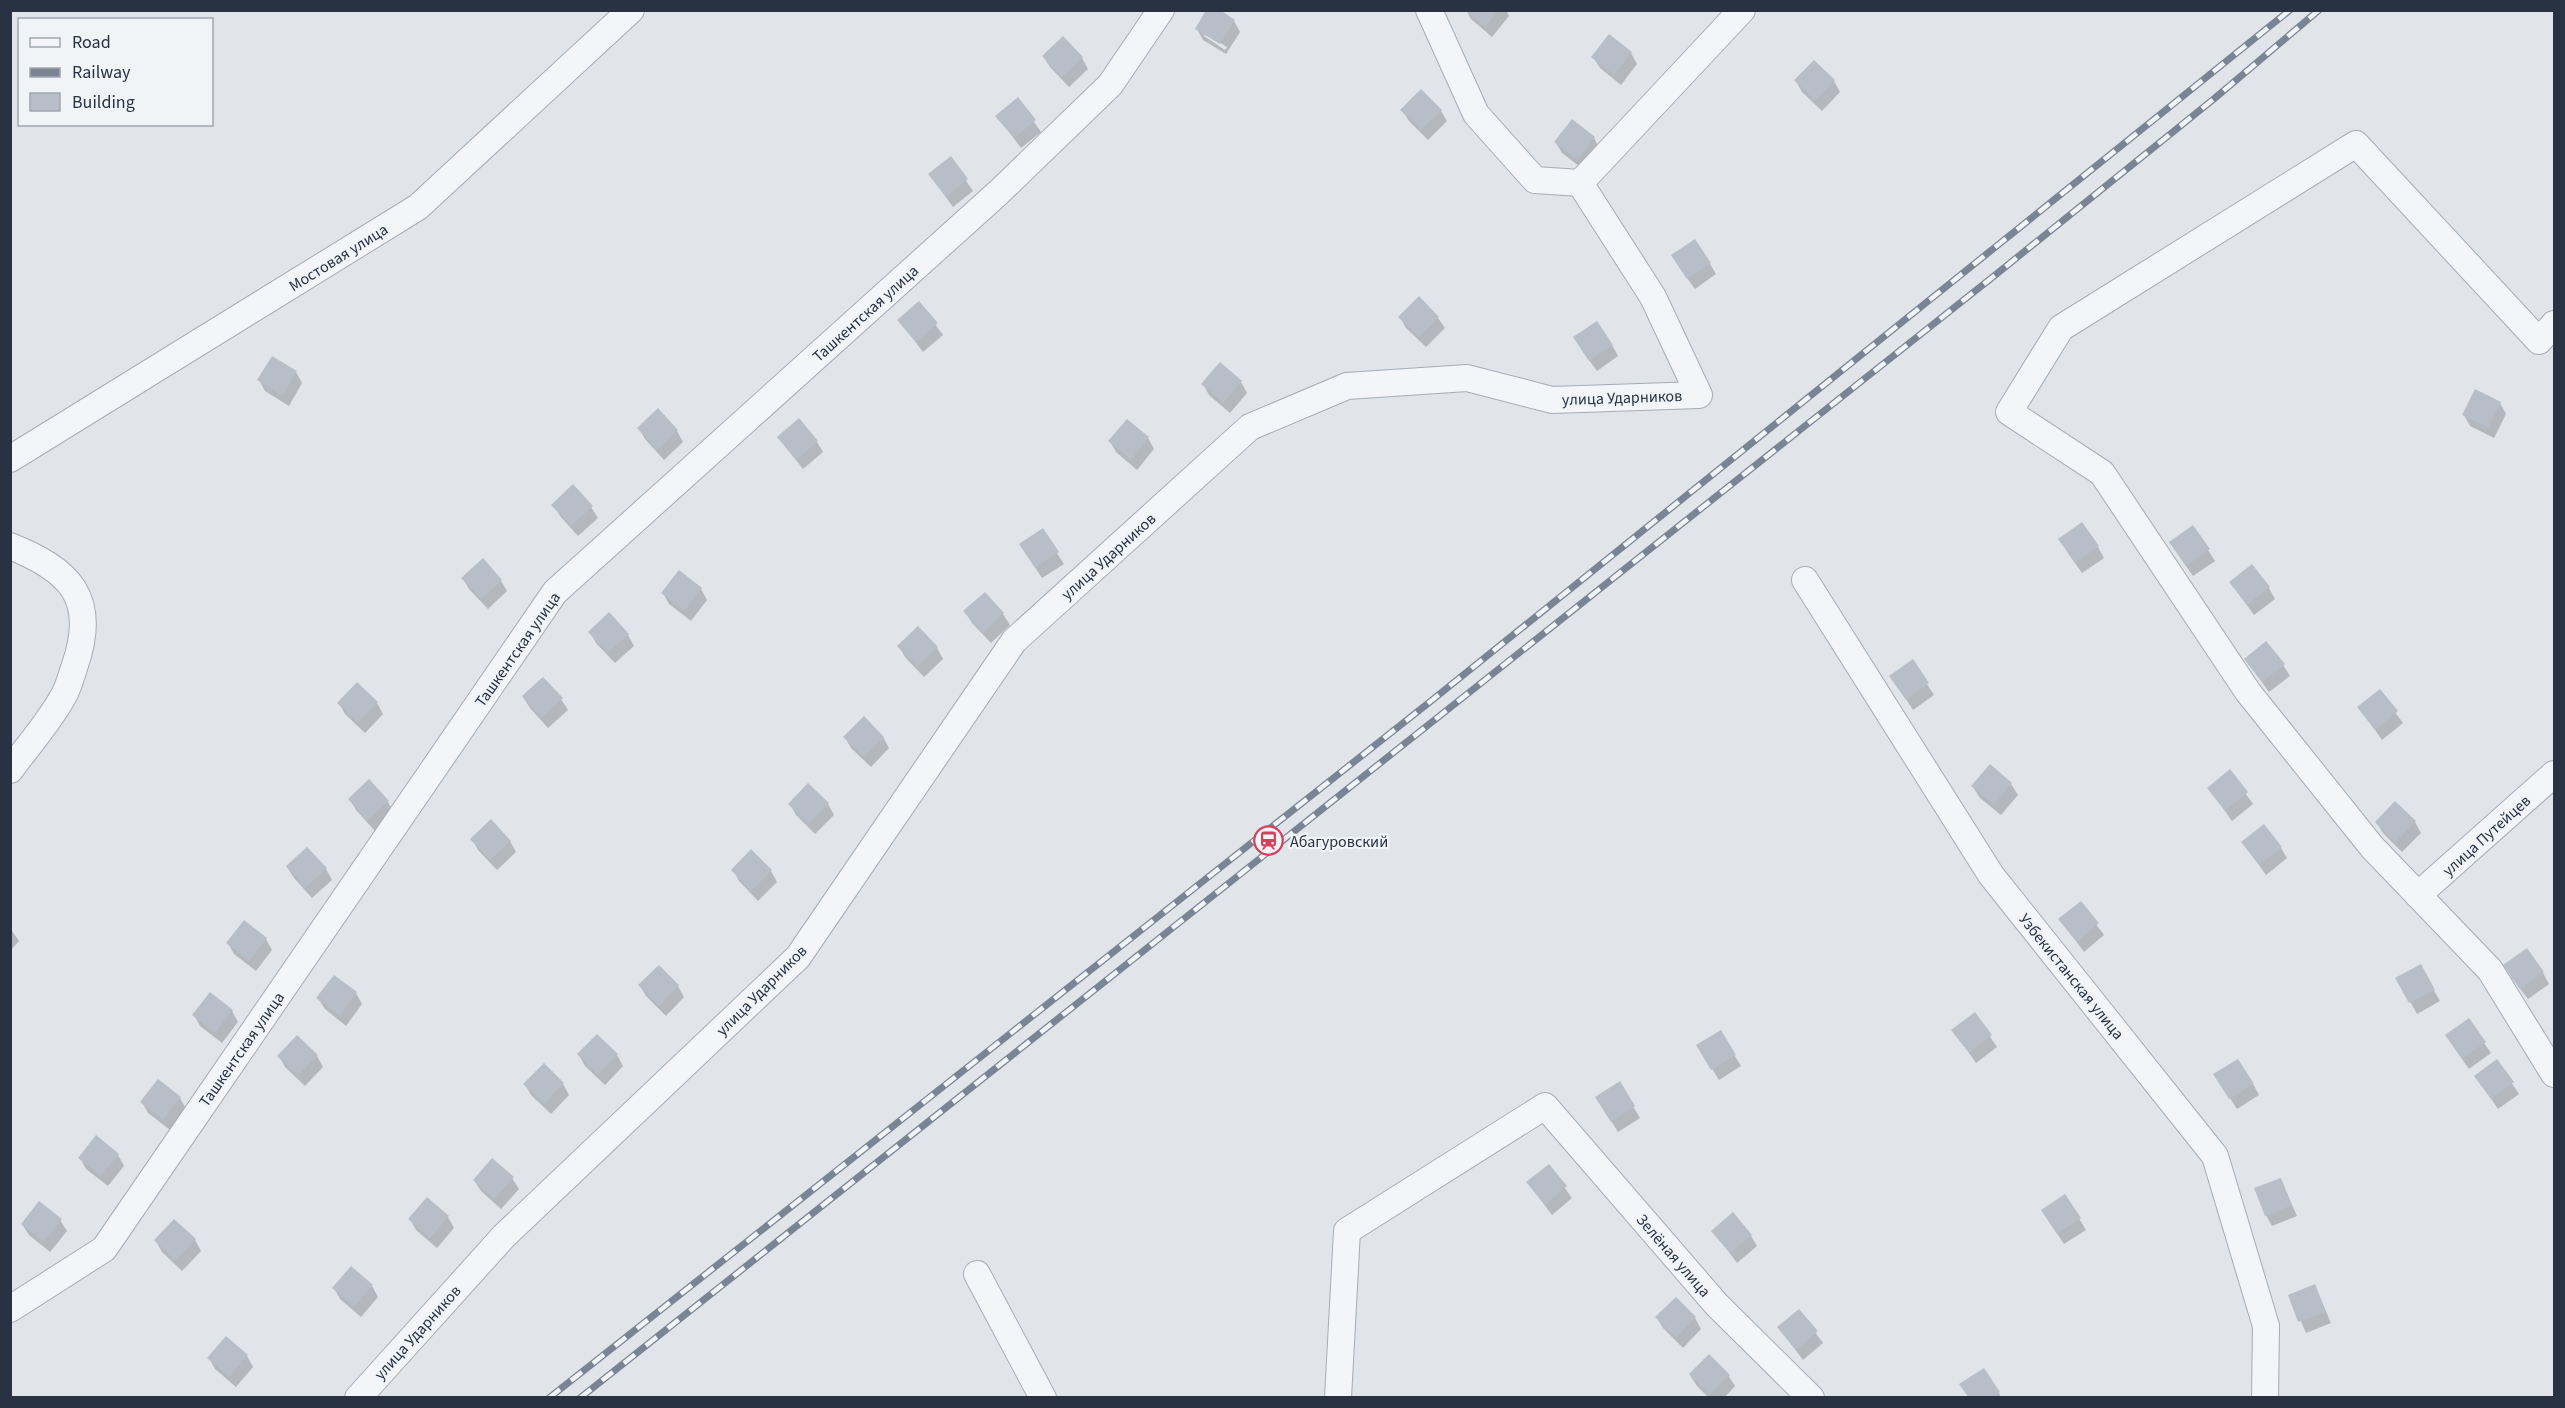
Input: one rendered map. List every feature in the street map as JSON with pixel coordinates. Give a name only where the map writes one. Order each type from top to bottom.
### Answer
[{"type":"street","name":"Мостовая улица","points":[[10,459],[418,207],[631,10]]},
{"type":"street","name":"Ташкентская улица","points":[[10,1309],[104,1249],[555,592],[1007,185],[1110,85],[1161,10]]},
{"type":"street","points":[[1429,10],[1476,114],[1535,180],[1580,183],[1742,10]]},
{"type":"street","points":[[2554,324],[2539,341],[2356,144],[2061,328],[2009,412],[2102,473],[2248,692],[2372,847],[2490,970],[2554,1074]]},
{"type":"street","name":"улица Ударников","points":[[358,1398],[504,1236],[798,957],[1014,641],[1250,427],[1347,386],[1467,378],[1552,400],[1699,395],[1653,297],[1580,183]]},
{"type":"street","points":[[10,546],[42,559],[67,580],[83,610],[82,644],[65,695],[10,770]]},
{"type":"street","name":"Узбекистанская улица","points":[[1804,580],[1991,875],[2215,1156],[2266,1326],[2265,1398]]},
{"type":"street","name":"улица Путейцев","points":[[2418,895],[2554,774]]},
{"type":"street","name":"Зелёная улица","points":[[1338,1398],[1347,1232],[1545,1106],[1718,1305],[1811,1398]]},
{"type":"street","points":[[977,1274],[1043,1398]]},
{"type":"building","points":[[1206,10],[1220,10],[1235,20],[1220,44],[1195,29]]},
{"type":"building","points":[[1465,10],[1499,10],[1485,27]]},
{"type":"building","points":[[1609,34],[1632,52],[1614,75],[1591,57]]},
{"type":"building","points":[[1063,36],[1083,57],[1062,77],[1042,56]]},
{"type":"building","points":[[1814,60],[1835,80],[1815,101],[1794,80]]},
{"type":"building","points":[[1421,89],[1442,110],[1421,130],[1400,110]]},
{"type":"building","points":[[1018,97],[1036,120],[1014,138],[995,116]]},
{"type":"building","points":[[1572,119],[1595,137],[1577,160],[1554,142]]},
{"type":"building","points":[[951,156],[968,179],[946,197],[928,174]]},
{"type":"building","points":[[1695,239],[1711,263],[1687,279],[1671,255]]},
{"type":"building","points":[[1419,296],[1439,317],[1419,337],[1398,317]]},
{"type":"building","points":[[919,301],[938,323],[916,342],[897,320]]},
{"type":"building","points":[[1597,321],[1613,345],[1589,361],[1573,337]]},
{"type":"building","points":[[272,356],[297,371],[282,396],[257,380]]},
{"type":"building","points":[[1220,362],[1242,381],[1223,403],[1201,384]]},
{"type":"building","points":[[2475,389],[2501,402],[2488,428],[2462,415]]},
{"type":"building","points":[[658,408],[678,430],[657,450],[637,428]]},
{"type":"building","points":[[799,418],[818,441],[796,460],[777,437]]},
{"type":"building","points":[[1127,419],[1149,437],[1131,460],[1108,441]]},
{"type":"building","points":[[573,484],[593,506],[571,526],[551,505]]},
{"type":"building","points":[[2082,522],[2099,546],[2075,563],[2058,539]]},
{"type":"building","points":[[2193,525],[2210,549],[2186,566],[2169,542]]},
{"type":"building","points":[[1043,528],[1059,552],[1035,568],[1019,544]]},
{"type":"building","points":[[483,558],[502,580],[481,599],[461,578]]},
{"type":"building","points":[[2252,564],[2270,587],[2247,605],[2229,582]]},
{"type":"building","points":[[679,570],[702,588],[684,611],[661,593]]},
{"type":"building","points":[[985,592],[1004,613],[983,633],[963,611]]},
{"type":"building","points":[[609,612],[629,634],[608,653],[588,632]]},
{"type":"building","points":[[918,626],[938,647],[917,667],[897,646]]},
{"type":"building","points":[[2266,641],[2285,664],[2262,682],[2244,659]]},
{"type":"building","points":[[1913,659],[1929,683],[1906,700],[1889,676]]},
{"type":"building","points":[[543,677],[563,698],[541,718],[522,696]]},
{"type":"building","points":[[357,682],[378,702],[358,723],[337,703]]},
{"type":"building","points":[[2380,689],[2398,711],[2375,730],[2357,707]]},
{"type":"building","points":[[864,716],[884,737],[864,757],[843,737]]},
{"type":"building","points":[[1990,764],[2012,783],[1994,805],[1971,786]]},
{"type":"building","points":[[2230,769],[2248,792],[2225,811],[2207,788]]},
{"type":"building","points":[[369,779],[389,801],[367,821],[348,799]]},
{"type":"building","points":[[808,783],[829,803],[808,824],[788,804]]},
{"type":"building","points":[[2395,801],[2416,821],[2395,843],[2375,822]]},
{"type":"building","points":[[491,819],[511,841],[490,860],[470,839]]},
{"type":"building","points":[[2264,824],[2282,847],[2259,865],[2241,842]]},
{"type":"building","points":[[307,847],[327,868],[305,888],[286,866]]},
{"type":"building","points":[[751,849],[772,870],[751,891],[731,870]]},
{"type":"building","points":[[2081,901],[2099,923],[2077,942],[2058,919]]},
{"type":"building","points":[[244,920],[267,938],[249,961],[226,943]]},
{"type":"building","points":[[2527,948],[2544,972],[2520,989],[2503,965]]},
{"type":"building","points":[[2421,964],[2435,990],[2409,1003],[2395,978]]},
{"type":"building","points":[[659,965],[679,985],[659,1006],[638,985]]},
{"type":"building","points":[[334,975],[357,992],[340,1016],[316,998]]},
{"type":"building","points":[[210,992],[233,1010],[215,1033],[192,1015]]},
{"type":"building","points":[[1975,1012],[1992,1035],[1969,1053],[1951,1030]]},
{"type":"building","points":[[2469,1018],[2486,1042],[2462,1059],[2445,1035]]},
{"type":"building","points":[[1721,1030],[1736,1055],[1711,1070],[1696,1045]]},
{"type":"building","points":[[597,1034],[618,1054],[598,1075],[577,1054]]},
{"type":"building","points":[[297,1035],[318,1055],[298,1076],[277,1056]]},
{"type":"building","points":[[2238,1059],[2254,1084],[2229,1099],[2213,1074]]},
{"type":"building","points":[[2497,1059],[2514,1082],[2491,1099],[2474,1076]]},
{"type":"building","points":[[544,1063],[564,1083],[544,1104],[523,1084]]},
{"type":"building","points":[[158,1079],[181,1097],[163,1120],[140,1102]]},
{"type":"building","points":[[1620,1081],[1635,1106],[1611,1122],[1595,1097]]},
{"type":"building","points":[[96,1135],[119,1154],[101,1176],[78,1158]]},
{"type":"building","points":[[492,1158],[514,1177],[494,1199],[473,1180]]},
{"type":"building","points":[[1549,1164],[1567,1186],[1545,1205],[1526,1182]]},
{"type":"building","points":[[2281,1178],[2292,1205],[2265,1216],[2254,1188]]},
{"type":"building","points":[[2065,1194],[2081,1218],[2057,1234],[2041,1210]]},
{"type":"building","points":[[427,1197],[449,1216],[430,1238],[408,1219]]},
{"type":"building","points":[[39,1201],[62,1219],[44,1242],[21,1224]]},
{"type":"building","points":[[1733,1212],[1752,1235],[1730,1253],[1711,1231]]},
{"type":"building","points":[[174,1219],[196,1239],[175,1261],[154,1240]]},
{"type":"building","points":[[351,1266],[373,1285],[354,1307],[332,1288]]},
{"type":"building","points":[[2315,1284],[2326,1312],[2298,1322],[2288,1295]]},
{"type":"building","points":[[1676,1297],[1696,1317],[1676,1338],[1655,1317]]},
{"type":"building","points":[[1799,1309],[1818,1331],[1796,1350],[1777,1327]]},
{"type":"building","points":[[226,1336],[248,1355],[229,1377],[207,1358]]},
{"type":"building","points":[[1709,1354],[1730,1375],[1709,1395],[1689,1374]]},
{"type":"building","points":[[1984,1368],[2000,1392],[1991,1398],[1969,1398],[1959,1384]]},
{"type":"railway","points":[[549,1398],[1431,701],[2290,10]]},
{"type":"railway","points":[[580,1398],[1994,276],[2215,98],[2319,10]]},
{"type":"place","name":"Абагуровский","points":[[1269,841]]}]
